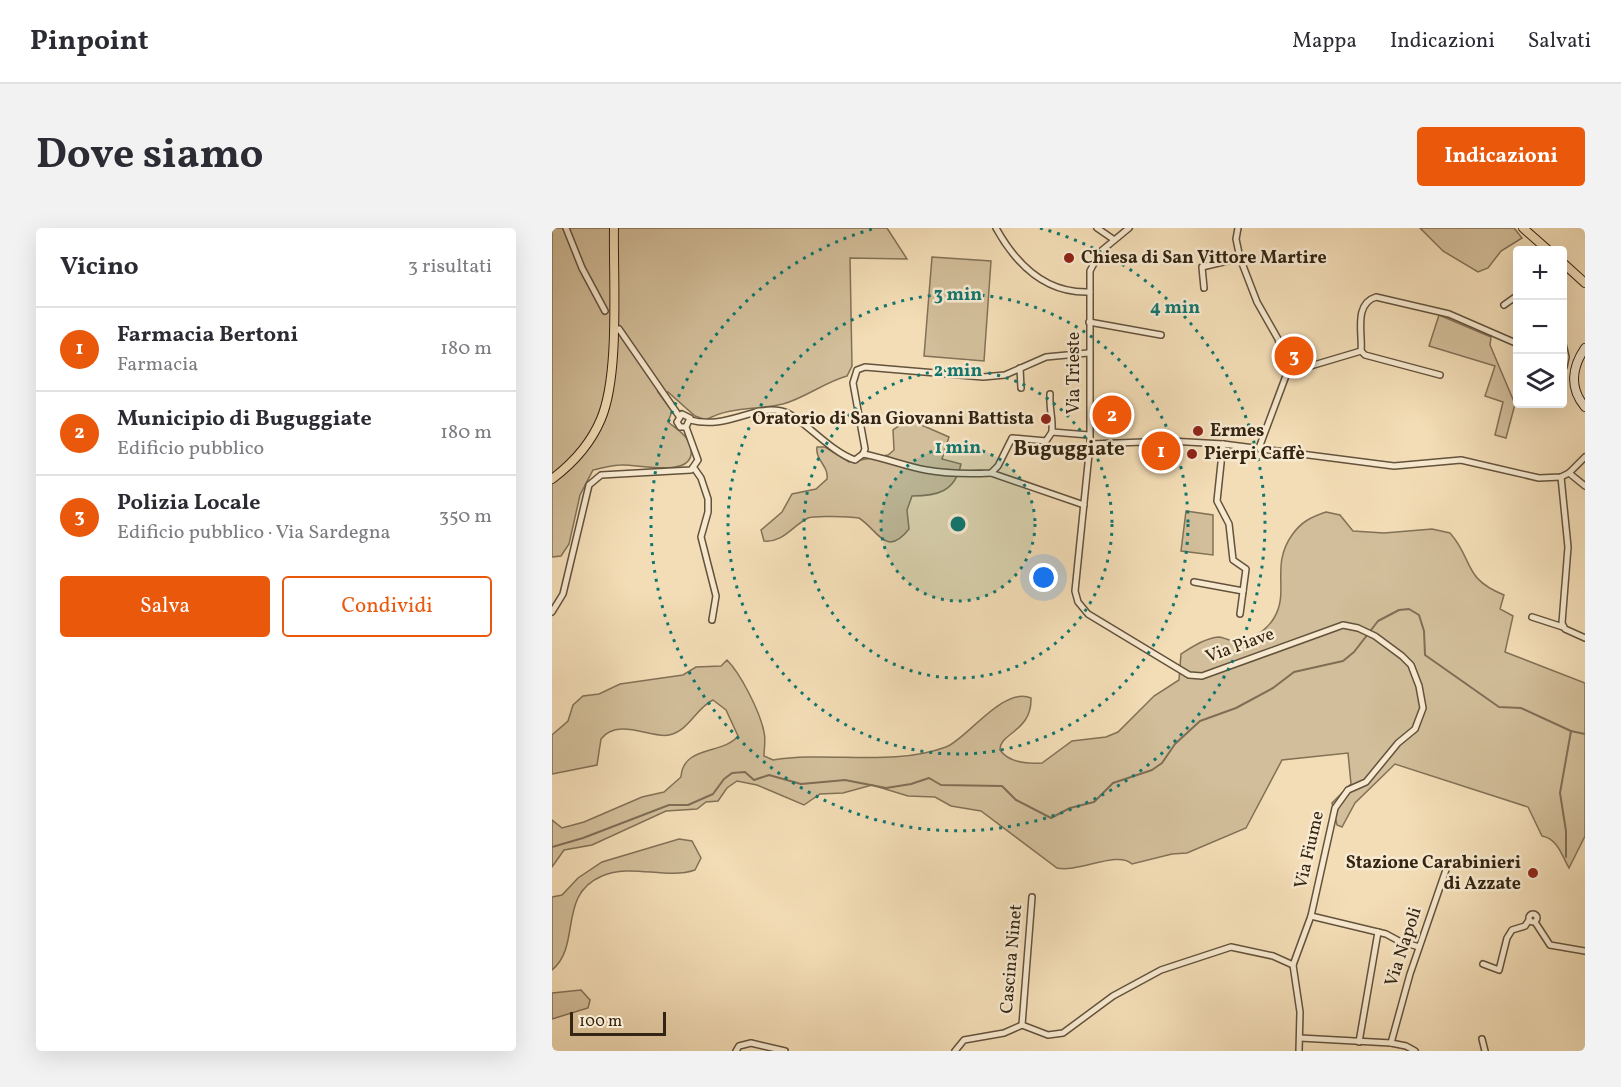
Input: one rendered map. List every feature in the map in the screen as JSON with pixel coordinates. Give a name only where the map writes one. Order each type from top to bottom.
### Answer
[{"type":"main road","points":[[552,479],[567,468],[592,437],[608,400],[612,362],[615,228]]},
{"type":"main road","points":[[1523,228],[1543,246]]},
{"type":"main road","points":[[1567,267],[1585,283]]},
{"type":"main road","points":[[1585,348],[1574,370],[1575,392],[1585,407]]},
{"type":"street","points":[[566,228],[582,268],[605,311]]},
{"type":"street","points":[[996,228],[1032,274],[1058,288],[1089,292]]},
{"type":"street","points":[[1096,228],[1113,239]]},
{"type":"street","name":"Via Trieste","points":[[1078,602],[1075,591],[1089,444],[1089,292],[1094,261],[1113,239],[1128,228]]},
{"type":"street","points":[[1238,228],[1236,239],[1240,258],[1257,302],[1278,339],[1287,373],[1259,448]]},
{"type":"street","points":[[1204,288],[1202,267],[1240,258]]},
{"type":"street","points":[[1440,375],[1365,355],[1361,351],[1359,323],[1367,303],[1376,297],[1449,314],[1513,342]]},
{"type":"street","points":[[1504,305],[1513,299]]},
{"type":"street","name":"Via Trieste","points":[[1089,322],[1161,334]]},
{"type":"street","points":[[619,329],[679,416],[678,425],[686,427]]},
{"type":"street","points":[[1287,373],[1361,351]]},
{"type":"street","points":[[679,416],[686,414],[690,420],[717,424],[773,410],[785,412],[842,456],[855,460],[863,454],[866,448],[853,383],[857,370],[865,367],[983,377],[1005,375],[1046,357],[1088,353]]},
{"type":"street","points":[[1020,368],[1021,388]]},
{"type":"street","points":[[1567,368],[1574,370]]},
{"type":"street","points":[[991,473],[998,466],[1012,438],[1046,441],[1052,432],[1054,416],[1050,406],[1050,394]]},
{"type":"street","points":[[686,427],[690,420]]},
{"type":"street","points":[[552,612],[563,594],[586,492],[594,479],[601,475],[687,471],[694,468],[698,460],[686,427]]},
{"type":"street","points":[[1102,429],[1118,429]]},
{"type":"street","points":[[1109,429],[1110,444]]},
{"type":"street","points":[[1052,432],[1089,435]]},
{"type":"street","points":[[1089,444],[1170,441],[1223,444],[1378,465],[1461,460],[1533,477],[1561,477],[1569,473],[1585,457]]},
{"type":"street","points":[[1223,444],[1217,501],[1229,524],[1233,561],[1246,569],[1240,614]]},
{"type":"street","points":[[863,454],[890,458],[925,470],[991,473],[1084,506]]},
{"type":"street","points":[[694,468],[701,478],[708,499],[708,512],[701,537],[716,596],[712,620]]},
{"type":"street","points":[[1569,473],[1585,486]]},
{"type":"street","points":[[1561,477],[1568,547],[1563,627]]},
{"type":"street","points":[[1194,582],[1243,591]]},
{"type":"street","name":"Via Piave","points":[[1078,602],[1088,614],[1189,675],[1202,676],[1328,629],[1343,625],[1359,628]]},
{"type":"street","points":[[1532,617],[1563,627],[1585,638]]},
{"type":"street","name":"Via Fiume","points":[[1299,1051],[1300,1012],[1293,965],[1311,916],[1338,802],[1348,790],[1372,776],[1398,743],[1415,729],[1423,708],[1419,686],[1411,665],[1375,636],[1359,628]]},
{"type":"street","name":"Via Napoli","points":[[1391,1043],[1419,947],[1449,861]]},
{"type":"street","name":"Cascina Ninet","points":[[1022,1025],[1032,897]]},
{"type":"street","points":[[1311,916],[1378,932],[1419,947]]},
{"type":"street","points":[[1483,964],[1499,970],[1507,938],[1512,930],[1526,926],[1532,921],[1555,947],[1585,951]]},
{"type":"street","points":[[1359,1042],[1378,932]]},
{"type":"street","points":[[954,1051],[964,1040],[1004,1033],[1022,1025],[1048,1035],[1063,1033],[1113,996],[1161,970],[1231,947],[1273,956],[1293,965]]},
{"type":"street","points":[[1300,1038],[1391,1043],[1406,1046],[1414,1051]]},
{"type":"street","points":[[1482,1039],[1485,1051]]},
{"type":"street","points":[[736,1051],[739,1046],[751,1043],[785,1051]]},
{"type":"shaded area","points":[[552,228],[887,228],[907,259],[850,258],[852,366],[847,376],[783,404],[724,412],[706,420],[695,416],[668,392],[658,392],[672,411],[668,422],[684,435],[690,444],[691,455],[688,462],[672,468],[621,465],[593,470],[580,495],[569,544],[561,556],[552,557]]},
{"type":"shaded area","points":[[1420,228],[1514,228],[1522,238],[1501,251],[1488,268],[1478,272],[1443,251]]},
{"type":"shaded area","points":[[932,257],[991,261],[984,361],[924,356]]},
{"type":"shaded area","points":[[1439,315],[1491,337],[1490,345],[1513,399],[1514,408],[1506,438],[1495,435],[1503,402],[1485,396],[1495,366],[1429,346]]},
{"type":"shaded area","points":[[906,421],[917,423],[949,437],[942,459],[961,464],[954,481],[944,491],[912,496],[907,510],[909,529],[901,537],[888,542],[859,518],[817,517],[802,521],[782,537],[764,541],[761,530],[782,512],[792,494],[816,489],[827,479],[817,447],[825,447],[849,462],[888,455],[894,450],[893,430]]},
{"type":"shaded area","points":[[1186,511],[1213,515],[1213,555],[1181,551]]},
{"type":"shaded area","points":[[1326,512],[1340,515],[1353,531],[1384,533],[1432,529],[1450,533],[1463,552],[1470,568],[1481,582],[1504,595],[1500,609],[1513,616],[1505,652],[1585,683],[1585,836],[1569,868],[1556,844],[1542,836],[1528,807],[1395,764],[1355,803],[1342,827],[1337,825],[1332,803],[1351,784],[1348,753],[1282,760],[1246,828],[1187,853],[1172,854],[1132,864],[1126,860],[1117,859],[1076,868],[1057,868],[981,811],[951,806],[935,797],[908,796],[872,785],[843,793],[820,794],[804,805],[757,785],[737,781],[727,788],[718,801],[706,802],[697,809],[666,811],[592,845],[564,850],[552,867],[552,820],[562,828],[584,822],[642,797],[664,792],[681,777],[683,767],[689,760],[696,755],[723,746],[738,736],[726,710],[713,700],[676,733],[662,735],[626,729],[616,730],[601,739],[597,765],[552,774],[552,735],[568,721],[573,705],[583,696],[599,694],[620,684],[683,675],[696,667],[721,666],[727,660],[744,684],[762,724],[765,735],[764,756],[773,760],[816,757],[882,758],[925,753],[955,742],[997,706],[1020,696],[1031,698],[1030,709],[1021,725],[1001,744],[1000,750],[1013,760],[1024,763],[1042,763],[1072,741],[1106,737],[1118,732],[1154,696],[1179,680],[1181,654],[1214,638],[1242,640],[1263,631],[1271,623],[1278,608],[1282,557],[1286,546],[1295,530],[1303,523]]},
{"type":"shaded area","points":[[679,839],[692,841],[701,858],[695,870],[684,873],[613,872],[588,884],[579,895],[574,908],[561,960],[552,970],[552,897],[562,895],[578,878],[602,862]]},
{"type":"shaded area","points":[[581,990],[590,1000],[588,1008],[552,1019],[552,993]]},
{"type":"waterway","points":[[552,847],[583,838],[669,805],[688,805],[713,794],[724,779],[732,773],[745,772],[754,780],[769,775],[801,784],[845,780],[886,788],[929,778],[941,785],[1002,786],[1016,800],[1051,818],[1070,808],[1094,802],[1113,783],[1152,770],[1162,763],[1175,744],[1200,721],[1236,708],[1273,688],[1294,672],[1343,661],[1354,652],[1378,621],[1399,610],[1409,609],[1419,615],[1424,631],[1425,655],[1499,707],[1521,708],[1571,731],[1560,793],[1566,831],[1566,857]]},
{"type":"waterway","points":[[1571,731],[1585,734]]},
{"type":"place","name":"Chiesa di San Vittore Martire","points":[[1069,258]]},
{"type":"place","name":"Polizia Locale","points":[[1294,356]]},
{"type":"place","name":"Municipio di Buguggiate","points":[[1112,415]]},
{"type":"place","name":"Oratorio di San Giovanni Battista","points":[[1046,419]]},
{"type":"place","name":"Ermes","points":[[1198,431]]},
{"type":"place","name":"Farmacia Bertoni","points":[[1161,451]]},
{"type":"place","name":"Pierpi Caffè","points":[[1192,454]]},
{"type":"place","name":"Stazione Carabinieri di Azzate","points":[[1533,873]]},
{"type":"district","name":"Buguggiate","points":[[1069,449]]}]
